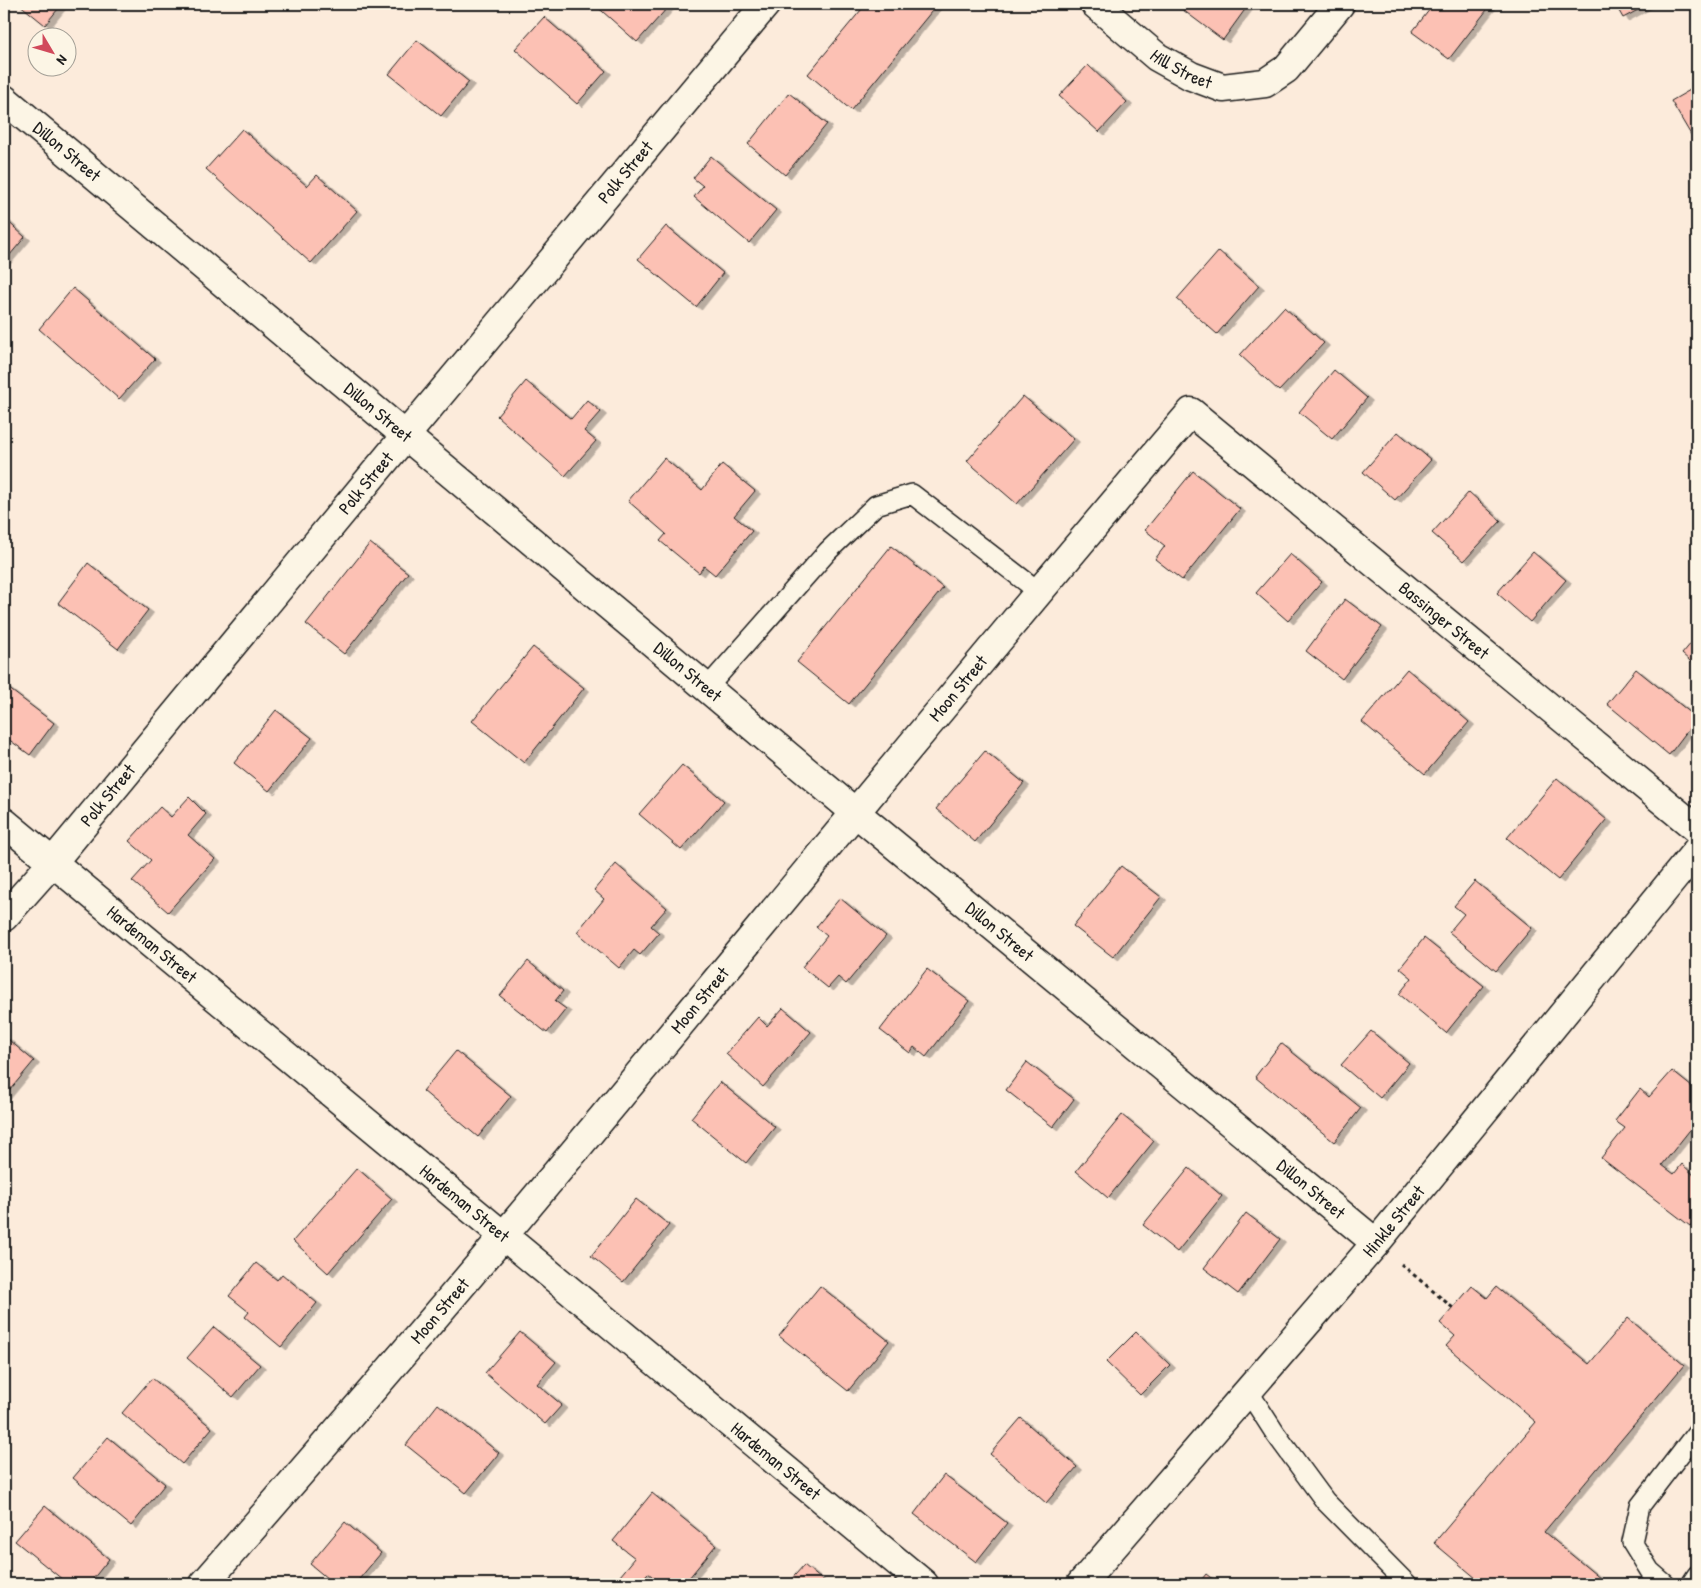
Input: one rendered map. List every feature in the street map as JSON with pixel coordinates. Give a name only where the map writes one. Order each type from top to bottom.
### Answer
[{"type":"street","name":"Polk Street","points":[[4,917],[52,863],[766,4]]},
{"type":"street","name":"Hill Street","points":[[1095,4],[1157,57],[1191,76],[1223,88],[1265,83],[1286,69],[1340,4]]},
{"type":"street","name":"Dillon Street","points":[[4,98],[706,688],[1376,1242]]},
{"type":"street","name":"Moon Street","points":[[204,1584],[503,1236],[856,813],[1038,591],[1191,412]]},
{"type":"street","name":"Bassinger Street","points":[[1191,412],[1697,829]]},
{"type":"street","name":"Hardeman Street","points":[[4,822],[924,1584]]},
{"type":"street","name":"Hinkle Street","points":[[1081,1584],[1376,1242],[1697,850]]},
{"type":"lane","points":[[706,688],[828,551],[876,506],[912,494],[1038,591]]},
{"type":"lane","points":[[1248,1391],[1275,1433],[1325,1501],[1407,1584]]},
{"type":"lane","points":[[1666,1584],[1650,1571],[1632,1542],[1640,1506],[1697,1432]]},
{"type":"lane","points":[[1691,1584],[1697,1576]]},
{"type":"path","points":[[1376,1242],[1454,1308]]},
{"type":"building","points":[[19,4],[62,4],[45,25]]},
{"type":"building","points":[[594,4],[664,4],[668,7],[637,42]]},
{"type":"building","points":[[866,4],[933,4],[936,6],[851,110],[808,74]]},
{"type":"building","points":[[1181,4],[1249,4],[1223,40],[1179,7]]},
{"type":"building","points":[[1434,4],[1487,4],[1490,6],[1449,59],[1412,32]]},
{"type":"building","points":[[1615,4],[1649,4],[1623,18]]},
{"type":"building","points":[[544,17],[606,71],[577,104],[515,49]]},
{"type":"building","points":[[417,40],[469,82],[441,116],[389,74]]},
{"type":"building","points":[[1088,65],[1127,102],[1099,132],[1059,96]]},
{"type":"building","points":[[1697,86],[1697,145],[1671,101]]},
{"type":"building","points":[[789,93],[827,124],[785,175],[748,144]]},
{"type":"building","points":[[242,129],[307,186],[317,175],[357,211],[311,263],[206,169]]},
{"type":"building","points":[[711,156],[776,210],[749,243],[694,197],[703,186],[693,178]]},
{"type":"building","points":[[4,218],[25,237],[4,262]]},
{"type":"building","points":[[666,226],[723,273],[696,307],[638,259]]},
{"type":"building","points":[[1219,251],[1259,286],[1217,334],[1177,299]]},
{"type":"building","points":[[73,288],[155,359],[119,399],[39,329]]},
{"type":"building","points":[[1284,307],[1324,343],[1279,391],[1240,355]]},
{"type":"building","points":[[1334,370],[1367,398],[1332,439],[1299,412]]},
{"type":"building","points":[[526,381],[571,419],[587,400],[601,412],[584,431],[596,441],[565,476],[497,416]]},
{"type":"building","points":[[1023,396],[1074,439],[1017,504],[967,461]]},
{"type":"building","points":[[1398,432],[1431,460],[1395,500],[1363,472]]},
{"type":"building","points":[[664,458],[702,490],[722,464],[755,491],[734,516],[752,531],[715,575],[704,566],[699,573],[660,541],[666,534],[628,501]]},
{"type":"building","points":[[1193,471],[1240,509],[1182,580],[1155,559],[1165,546],[1145,530]]},
{"type":"building","points":[[1469,492],[1501,521],[1464,561],[1432,533]]},
{"type":"building","points":[[370,543],[408,573],[344,654],[306,624]]},
{"type":"building","points":[[891,546],[943,588],[849,704],[797,662]]},
{"type":"building","points":[[1533,552],[1566,580],[1530,622],[1497,593]]},
{"type":"building","points":[[1290,554],[1322,582],[1288,621],[1256,593]]},
{"type":"building","points":[[88,563],[148,610],[118,649],[58,603]]},
{"type":"building","points":[[1345,599],[1382,627],[1342,679],[1306,651]]},
{"type":"building","points":[[1697,636],[1697,667],[1682,654]]},
{"type":"building","points":[[533,647],[584,688],[524,763],[472,721]]},
{"type":"building","points":[[1407,669],[1469,722],[1425,774],[1362,722]]},
{"type":"building","points":[[1636,669],[1697,718],[1669,755],[1607,704]]},
{"type":"building","points":[[4,685],[54,723],[30,755],[4,736]]},
{"type":"building","points":[[276,710],[312,738],[269,791],[234,763]]},
{"type":"building","points":[[985,751],[1024,783],[975,842],[936,809]]},
{"type":"building","points":[[682,765],[724,801],[681,850],[639,814]]},
{"type":"building","points":[[1557,778],[1607,820],[1558,880],[1507,838]]},
{"type":"building","points":[[189,797],[206,814],[188,835],[215,859],[168,912],[132,881],[151,860],[129,841],[160,807],[171,817]]},
{"type":"building","points":[[616,864],[667,908],[651,926],[659,933],[640,955],[634,950],[619,968],[577,932],[604,899],[594,890]]},
{"type":"building","points":[[1121,866],[1161,897],[1113,957],[1073,926]]},
{"type":"building","points":[[1475,881],[1532,928],[1496,971],[1449,932],[1464,914],[1454,906]]},
{"type":"building","points":[[840,898],[886,936],[846,984],[838,977],[828,988],[802,967],[827,936],[816,927]]},
{"type":"building","points":[[1424,938],[1484,986],[1446,1033],[1399,994],[1412,978],[1400,968]]},
{"type":"building","points":[[528,961],[563,991],[555,1001],[566,1009],[547,1033],[500,996]]},
{"type":"building","points":[[927,969],[969,1001],[926,1057],[914,1047],[910,1053],[880,1030]]},
{"type":"building","points":[[783,1008],[811,1032],[763,1087],[726,1054],[758,1017],[767,1026]]},
{"type":"building","points":[[1371,1031],[1409,1063],[1380,1098],[1341,1065]]},
{"type":"building","points":[[4,1036],[34,1061],[4,1097]]},
{"type":"building","points":[[1281,1043],[1361,1108],[1334,1142],[1255,1077]]},
{"type":"building","points":[[456,1051],[511,1096],[478,1137],[423,1091]]},
{"type":"building","points":[[1027,1062],[1074,1099],[1053,1127],[1006,1090]]},
{"type":"building","points":[[1672,1071],[1697,1091],[1697,1121],[1662,1165],[1674,1174],[1682,1164],[1697,1178],[1697,1217],[1690,1226],[1601,1158],[1625,1128],[1615,1121],[1640,1089],[1649,1097]]},
{"type":"building","points":[[720,1082],[775,1127],[746,1163],[691,1118]]},
{"type":"building","points":[[1122,1115],[1154,1141],[1108,1198],[1076,1171]]},
{"type":"building","points":[[357,1168],[392,1199],[328,1273],[293,1241]]},
{"type":"building","points":[[1189,1168],[1222,1196],[1177,1252],[1143,1225]]},
{"type":"building","points":[[636,1199],[669,1225],[623,1282],[591,1256]]},
{"type":"building","points":[[1246,1213],[1280,1239],[1238,1294],[1204,1268]]},
{"type":"building","points":[[256,1263],[277,1280],[282,1274],[317,1303],[281,1347],[245,1317],[249,1312],[229,1296]]},
{"type":"building","points":[[820,1286],[889,1341],[848,1391],[779,1336]]},
{"type":"building","points":[[1472,1286],[1487,1298],[1496,1287],[1589,1364],[1628,1318],[1684,1365],[1544,1532],[1607,1584],[1483,1584],[1434,1543],[1536,1422],[1446,1346],[1455,1336],[1440,1323]]},
{"type":"building","points":[[214,1327],[260,1365],[233,1397],[187,1358]]},
{"type":"building","points":[[520,1332],[556,1362],[537,1384],[562,1405],[545,1424],[485,1373]]},
{"type":"building","points":[[1136,1332],[1170,1365],[1140,1395],[1106,1362]]},
{"type":"building","points":[[152,1378],[212,1428],[182,1464],[122,1413]]},
{"type":"building","points":[[438,1404],[499,1453],[466,1493],[406,1445]]},
{"type":"building","points":[[1021,1418],[1077,1467],[1046,1503],[990,1454]]},
{"type":"building","points":[[108,1437],[165,1484],[131,1526],[73,1478]]},
{"type":"building","points":[[944,1475],[1007,1523],[976,1562],[914,1514]]},
{"type":"building","points":[[652,1493],[716,1545],[684,1584],[662,1584],[648,1573],[638,1584],[629,1584],[620,1576],[635,1558],[613,1541]]},
{"type":"building","points":[[45,1506],[109,1559],[89,1584],[68,1584],[15,1541]]},
{"type":"building","points":[[345,1522],[381,1553],[355,1584],[334,1584],[310,1564]]},
{"type":"building","points":[[804,1565],[827,1584],[787,1584]]},
{"type":"building","points":[[1206,1574],[1219,1584],[1198,1584]]}]
